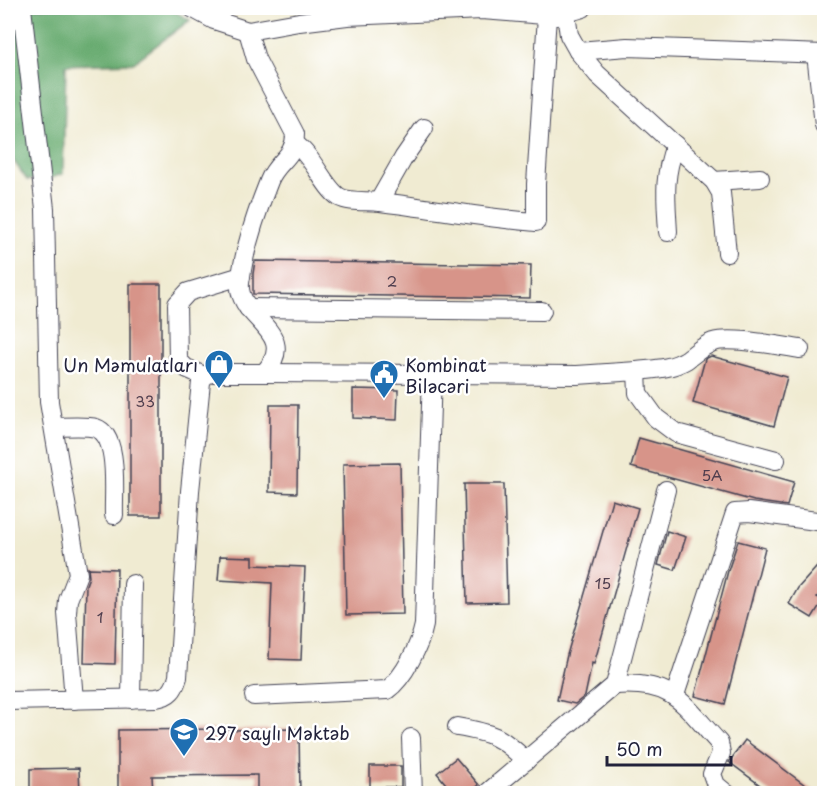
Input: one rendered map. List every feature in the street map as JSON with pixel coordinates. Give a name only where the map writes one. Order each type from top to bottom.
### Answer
[{"type":"street","points":[[22,8],[45,209],[49,402],[78,574],[68,600],[67,613],[74,700]]},
{"type":"street","points":[[192,8],[214,20],[248,31],[358,15],[482,10],[547,16],[566,14],[583,8]]},
{"type":"street","points":[[566,14],[568,34],[578,51],[597,74],[714,181],[721,193],[727,253]]},
{"type":"street","points":[[295,144],[307,155],[338,196],[345,199],[379,201],[491,219],[536,222],[536,184],[547,16]]},
{"type":"street","points":[[248,31],[256,59],[295,134],[295,144],[291,153],[279,163],[269,180],[241,276],[242,300],[265,324],[276,348],[272,365],[264,373]]},
{"type":"street","points":[[578,51],[627,47],[820,54],[825,125]]},
{"type":"street","points":[[379,201],[404,157],[424,129]]},
{"type":"street","points":[[668,232],[665,188],[667,167],[675,145]]},
{"type":"street","points":[[714,181],[760,177]]},
{"type":"street","points":[[241,276],[188,292],[177,304],[178,360],[186,368],[204,376],[220,372],[577,375],[675,366],[714,342],[730,340],[800,349]]},
{"type":"street","points":[[248,308],[542,311]]},
{"type":"street","points":[[637,371],[638,393],[656,418],[676,433],[776,460]]},
{"type":"street","points":[[254,696],[387,690],[397,683],[421,638],[424,625],[432,373]]},
{"type":"street","points":[[8,701],[165,697],[175,687],[178,676],[199,391],[204,376]]},
{"type":"street","points":[[54,427],[96,428],[108,436],[112,450],[114,515]]},
{"type":"street","points":[[486,794],[615,685],[666,490]]},
{"type":"street","points":[[675,695],[735,513],[749,512],[825,522]]},
{"type":"street","points":[[130,699],[133,584]]},
{"type":"street","points":[[615,685],[653,686],[675,695],[719,743],[721,753],[712,774],[716,785],[727,794]]},
{"type":"street","points":[[457,727],[489,733],[508,743],[526,761]]},
{"type":"street","points":[[411,738],[413,794]]},
{"type":"green space","points":[[8,8],[168,8],[190,20],[133,63],[66,65],[63,174],[45,180],[27,180],[8,153]]},
{"type":"building","points":[[255,261],[531,265],[530,298],[253,294]]},
{"type":"building","points":[[130,284],[161,284],[161,516],[130,516]]},
{"type":"building","points":[[711,356],[787,377],[774,426],[693,403],[705,359]]},
{"type":"building","points":[[353,389],[398,390],[397,420],[353,418]]},
{"type":"building","points":[[270,405],[298,405],[297,493],[269,492]]},
{"type":"building","points":[[639,438],[794,482],[787,506],[754,501],[631,467]]},
{"type":"building","points":[[400,463],[403,614],[346,615],[343,464]]},
{"type":"building","points":[[464,484],[504,484],[507,602],[467,603]]},
{"type":"building","points":[[612,500],[638,508],[594,664],[592,663],[585,696],[575,704],[557,700],[567,655]]},
{"type":"building","points":[[667,531],[686,537],[675,570],[658,565]]},
{"type":"building","points":[[738,541],[765,548],[725,704],[695,696]]},
{"type":"building","points":[[220,556],[253,557],[253,565],[305,567],[301,660],[269,659],[272,583],[218,580]]},
{"type":"building","points":[[825,558],[825,588],[817,597],[823,600],[812,618],[789,604],[798,588]]},
{"type":"building","points":[[88,568],[117,569],[115,664],[84,663]]},
{"type":"building","points":[[299,729],[300,794],[257,794],[257,775],[152,776],[153,794],[118,794],[118,730]]},
{"type":"building","points":[[745,740],[817,794],[772,794],[729,762]]},
{"type":"building","points":[[456,758],[479,785],[468,794],[454,794],[437,773]]},
{"type":"building","points":[[370,766],[401,766],[401,787],[370,787]]},
{"type":"building","points":[[79,768],[80,794],[30,794],[30,769]]},
{"type":"place","name":"Un Məmulatları","points":[[219,390]]},
{"type":"place","name":"Kombinat Biləcəri","points":[[384,400]]},
{"type":"place","name":"297 saylı Məktəb","points":[[184,758]]}]
